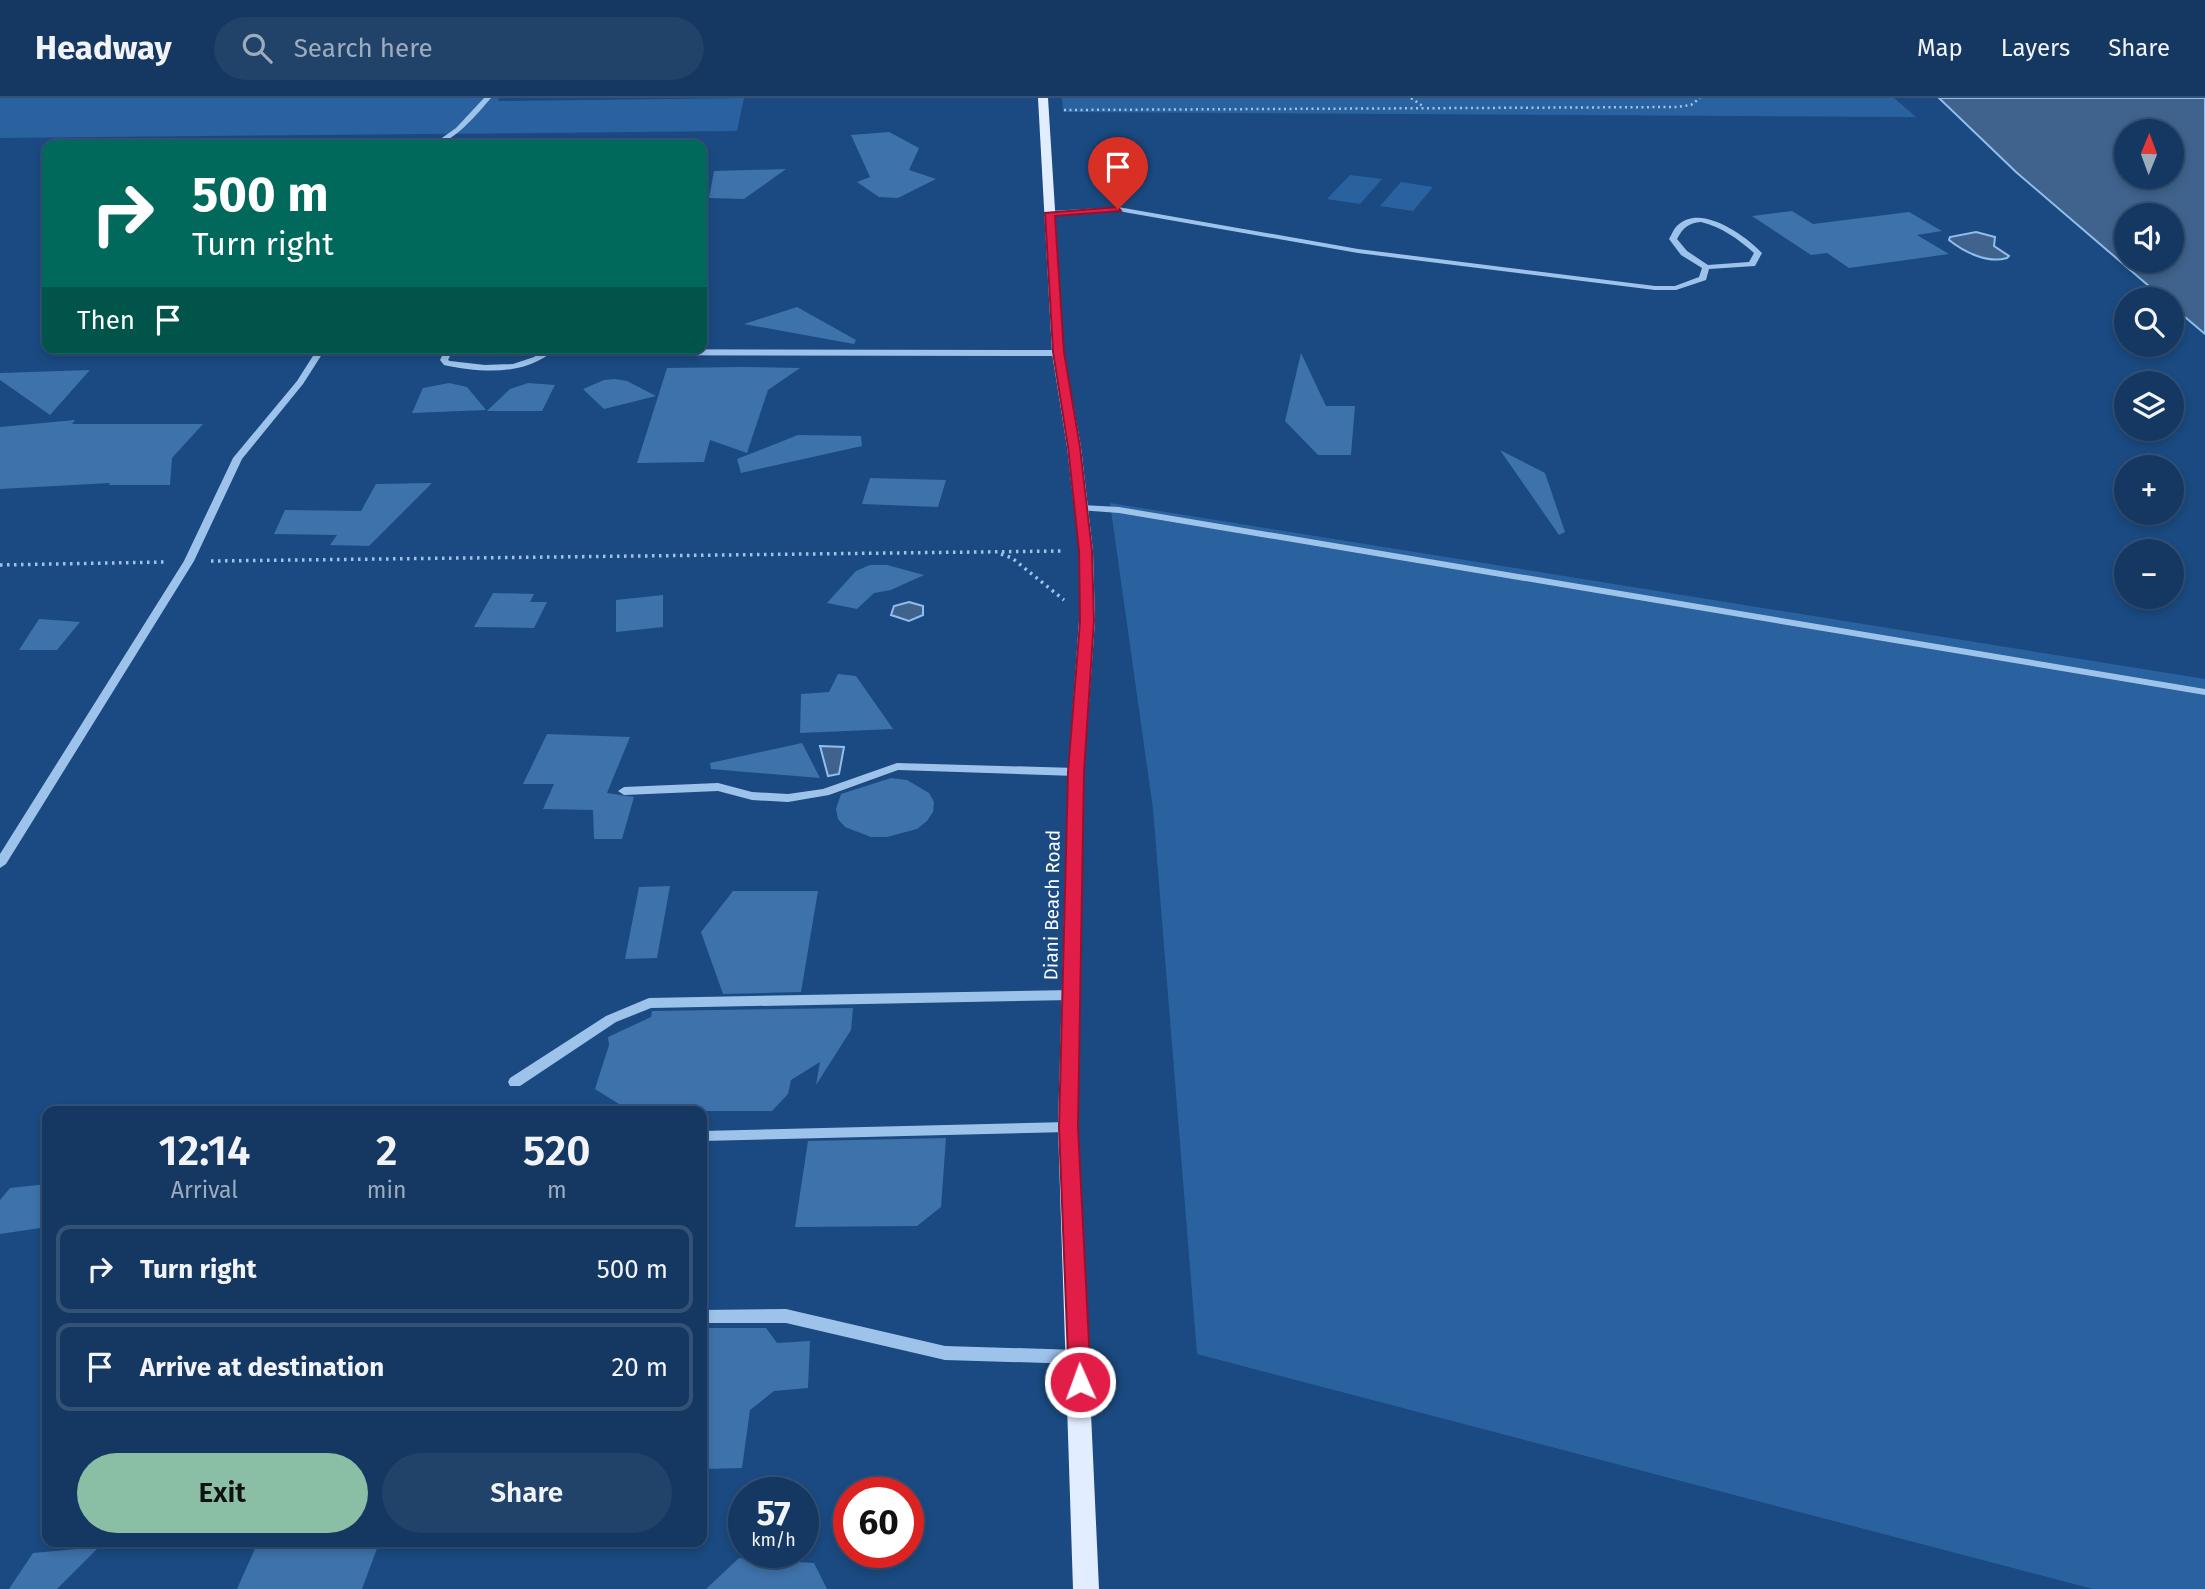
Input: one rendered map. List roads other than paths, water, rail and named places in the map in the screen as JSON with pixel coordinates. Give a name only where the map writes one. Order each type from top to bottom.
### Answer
[{"type":"main road","name":"Diani Beach Road","points":[[1044,104],[1058,352],[1086,551],[1087,621],[1076,772],[1069,1127],[1086,1589]]},
{"type":"street","points":[[442,140],[488,98]]},
{"type":"street","points":[[1050,213],[1118,209],[1358,251],[1656,288],[1676,288],[1703,278],[1706,267]]},
{"type":"street","points":[[1713,221],[1758,253],[1752,264],[1706,267],[1684,253],[1673,239],[1677,227],[1683,223],[1713,221]]},
{"type":"street","points":[[707,351],[1058,352]]},
{"type":"street","points":[[0,864],[189,561],[238,458],[300,382],[318,354]]},
{"type":"street","points":[[447,354],[444,360],[447,363],[483,367],[532,362],[541,354]]},
{"type":"street","points":[[1082,508],[1119,510],[2205,692]]},
{"type":"street","points":[[624,791],[718,787],[752,796],[788,799],[825,792],[897,766],[1076,772]]},
{"type":"street","points":[[516,1082],[611,1019],[649,1003],[1072,995]]},
{"type":"street","points":[[707,1136],[1069,1127]]},
{"type":"street","points":[[707,1317],[786,1316],[945,1353],[1079,1357]]}]
